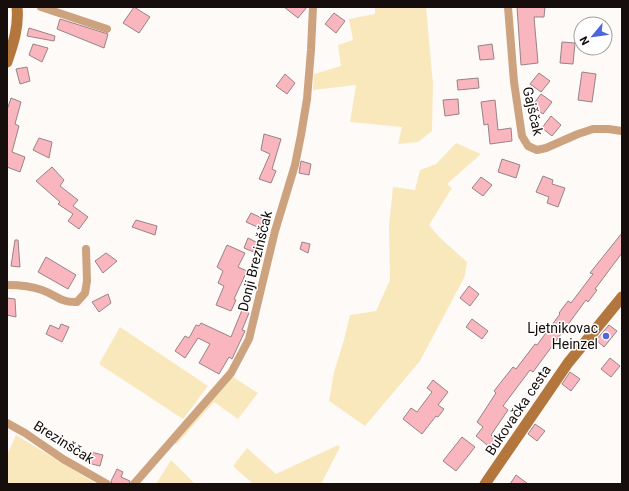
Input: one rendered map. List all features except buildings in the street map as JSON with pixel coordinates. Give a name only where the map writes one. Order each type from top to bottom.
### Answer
[{"type":"main road","points":[[7,62],[16,34],[17,7]]},
{"type":"main road","name":"Bukovačka cesta","points":[[485,484],[568,363],[622,297]]},
{"type":"street","points":[[41,7],[107,29]]},
{"type":"street","name":"Donji Brezinščak","points":[[134,484],[231,372],[249,339],[275,231],[295,165],[301,136],[310,57],[313,7]]},
{"type":"street","name":"Gajščak","points":[[508,7],[514,82],[522,136],[528,146],[537,150],[546,148],[578,134],[594,129],[622,131]]},
{"type":"street","points":[[7,286],[23,285],[42,290],[60,300],[77,302],[85,293],[87,281],[86,249]]},
{"type":"street","name":"Brezinščak","points":[[7,424],[24,433],[63,459],[107,484]]},
{"type":"shaded area","points":[[375,7],[426,7],[433,84],[432,131],[418,142],[398,144],[402,127],[350,122],[356,85],[313,90],[314,74],[341,66],[338,45],[353,40],[349,19],[375,14]]},
{"type":"shaded area","points":[[456,143],[481,154],[447,184],[452,188],[429,225],[439,237],[467,262],[465,276],[420,361],[365,426],[329,401],[334,372],[350,315],[376,311],[390,280],[389,226],[393,187],[415,190],[420,170],[436,164]]},
{"type":"shaded area","points":[[120,327],[208,386],[183,419],[99,364]]},
{"type":"shaded area","points":[[233,377],[258,393],[238,419],[214,402],[176,445],[174,443]]},
{"type":"shaded area","points":[[16,435],[97,484],[7,484],[7,455]]},
{"type":"shaded area","points":[[338,445],[340,447],[321,484],[251,484],[252,483],[233,466],[247,448],[276,474]]},
{"type":"shaded area","points":[[171,460],[195,484],[156,484]]},
{"type":"place","name":"Ljetnikovac Heinzel","points":[[606,336]]}]
